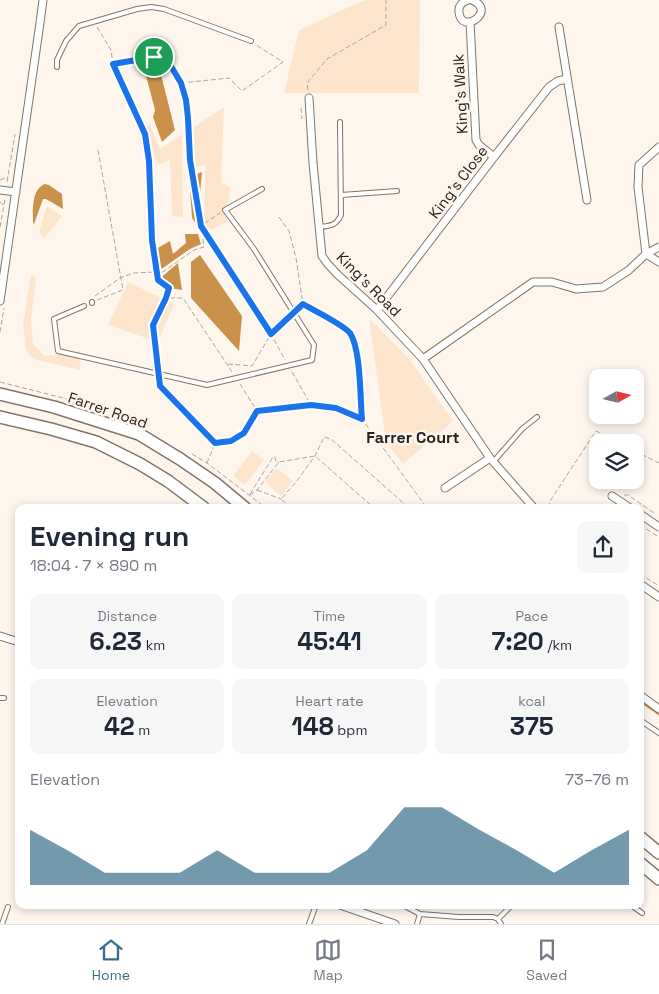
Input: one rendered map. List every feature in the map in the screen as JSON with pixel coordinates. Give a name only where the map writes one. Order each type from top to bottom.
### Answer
[{"type":"highway","name":"Farrer Road","points":[[0,394],[54,407],[138,434],[180,459],[215,483],[240,504]]},
{"type":"highway","points":[[0,417],[96,442],[140,464],[168,481],[199,504]]},
{"type":"highway","points":[[644,840],[659,853]]},
{"type":"highway","points":[[644,868],[659,879]]},
{"type":"street","points":[[0,301],[43,0]]},
{"type":"street","name":"King's Walk","points":[[468,0],[462,2],[459,13],[463,20],[470,22],[479,18],[481,12],[479,5],[472,0]]},
{"type":"street","name":"King's Walk","points":[[470,22],[476,140],[478,144],[494,157]]},
{"type":"street","points":[[559,28],[587,200]]},
{"type":"street","name":"King's Close","points":[[378,310],[549,87],[558,81],[567,79]]},
{"type":"street","name":"King's Road","points":[[309,98],[312,164],[322,256],[327,264],[378,310],[423,358],[492,460],[530,504]]},
{"type":"street","points":[[646,254],[638,187],[640,165],[659,147]]},
{"type":"street","points":[[0,190],[16,192]]},
{"type":"street","points":[[423,358],[533,282],[552,282],[576,289],[603,287],[629,270],[646,254],[659,247]]},
{"type":"street","points":[[646,254],[659,262]]},
{"type":"street","points":[[445,488],[492,460]]},
{"type":"street","points":[[614,498],[624,504]]},
{"type":"street","points":[[644,517],[659,527]]},
{"type":"street","points":[[644,587],[659,596]]},
{"type":"street","points":[[0,636],[15,641]]},
{"type":"street","points":[[644,698],[659,709]]},
{"type":"street","points":[[352,909],[395,924]]},
{"type":"lane","points":[[56,67],[66,40],[79,26],[137,9],[151,7],[164,9],[251,42]]},
{"type":"lane","points":[[319,227],[333,225],[341,215],[340,122]]},
{"type":"lane","points":[[84,306],[54,319],[58,351],[207,385],[312,360],[314,345],[254,249],[225,210],[262,189]]},
{"type":"lane","points":[[341,195],[397,191]]},
{"type":"lane","points":[[492,460],[522,429],[537,417]]},
{"type":"lane","points":[[644,723],[659,733]]},
{"type":"lane","points":[[2,924],[8,907]]},
{"type":"lane","points":[[309,924],[315,909]]},
{"type":"lane","points":[[411,909],[420,914],[493,917],[498,919],[501,924]]},
{"type":"lane","points":[[498,919],[508,909]]},
{"type":"lane","points":[[636,909],[642,913]]},
{"type":"lane","points":[[417,924],[420,914]]},
{"type":"path","points":[[309,98],[307,82],[327,59],[386,25],[386,0]]},
{"type":"path","points":[[94,22],[111,50],[113,64],[145,134],[149,161],[152,240],[158,280],[169,288],[153,325],[158,369]]},
{"type":"path","points":[[181,83],[229,78],[242,91],[283,62],[251,42]]},
{"type":"path","points":[[98,150],[123,290],[92,301],[120,278],[134,273],[157,272],[160,274],[194,250],[204,247],[190,160],[186,100],[181,83],[169,63],[159,58],[154,57],[113,64]]},
{"type":"path","points":[[0,180],[8,177]]},
{"type":"path","points":[[0,202],[4,205]]},
{"type":"path","points":[[201,226],[225,210]]},
{"type":"path","points":[[279,216],[289,231],[296,258],[303,304],[342,327],[349,333],[355,347],[359,370],[362,419]]},
{"type":"path","points":[[201,226],[271,334],[311,405]]},
{"type":"path","points":[[166,298],[182,298],[232,372]]},
{"type":"path","points":[[227,364],[252,366],[271,334],[290,316]]},
{"type":"path","points":[[159,378],[160,386]]},
{"type":"path","points":[[237,379],[257,411]]},
{"type":"path","points":[[154,380],[215,443]]},
{"type":"path","points":[[257,411],[311,405],[336,408],[362,419],[424,504]]},
{"type":"path","points":[[215,443],[231,441],[244,433],[257,411]]},
{"type":"path","points":[[281,498],[296,482],[318,451],[324,437],[331,439],[406,504]]},
{"type":"path","points":[[550,504],[589,442]]},
{"type":"path","points":[[207,463],[215,443]]},
{"type":"path","points":[[279,462],[276,462],[275,457],[273,457],[250,495],[279,462],[314,456],[370,504]]},
{"type":"path","points":[[644,456],[659,463]]},
{"type":"path","points":[[256,490],[281,498],[287,504]]},
{"type":"path","points":[[614,498],[628,495],[641,504]]},
{"type":"path","points":[[644,506],[659,517]]},
{"type":"path","points":[[644,528],[659,537]]},
{"type":"path","points":[[644,577],[659,586]]},
{"type":"shaded area","points":[[366,0],[420,0],[419,93],[284,93],[299,30]]},
{"type":"shaded area","points":[[159,67],[175,130],[162,142],[153,117],[155,110],[144,68]]},
{"type":"shaded area","points":[[224,107],[221,183],[230,187],[227,222],[204,233],[205,164],[191,170],[191,129]]},
{"type":"shaded area","points":[[150,125],[160,149],[182,134],[183,217],[172,216],[170,160],[157,165],[145,128]]},
{"type":"shaded area","points":[[202,172],[197,225],[192,218],[189,177]]},
{"type":"shaded area","points":[[45,184],[62,194],[63,209],[43,199],[34,224],[33,207],[35,195],[40,187]]},
{"type":"shaded area","points":[[47,206],[62,216],[44,239],[39,232]]},
{"type":"shaded area","points":[[185,234],[198,234],[201,244],[190,249],[160,270],[156,249],[170,241],[173,254],[186,243]]},
{"type":"shaded area","points":[[200,255],[242,316],[239,351],[191,298],[191,262]]},
{"type":"shaded area","points":[[178,263],[182,290],[169,288],[158,280]]},
{"type":"shaded area","points":[[31,275],[36,278],[31,319],[33,344],[45,356],[80,351],[80,370],[33,359],[26,350],[23,324]]},
{"type":"shaded area","points":[[128,282],[174,304],[158,342],[108,325]]},
{"type":"shaded area","points":[[369,318],[410,360],[453,421],[403,464],[386,442]]},
{"type":"shaded area","points":[[252,451],[264,460],[245,485],[233,476]]},
{"type":"shaded area","points":[[277,468],[293,481],[281,496],[265,482]]},
{"type":"waterway","points":[[644,704],[659,714]]},
{"type":"district","name":"Farrer Court","points":[[413,437]]},
{"type":"route","points":[[154,57],[169,63],[181,83],[186,100],[190,160],[201,226],[271,334],[303,304],[349,333],[355,347],[359,370],[362,419],[336,408],[311,405],[257,411],[244,433],[231,441],[215,443],[160,386],[153,325],[169,288],[158,280],[152,240],[149,161],[145,134],[113,64],[154,57]]}]
